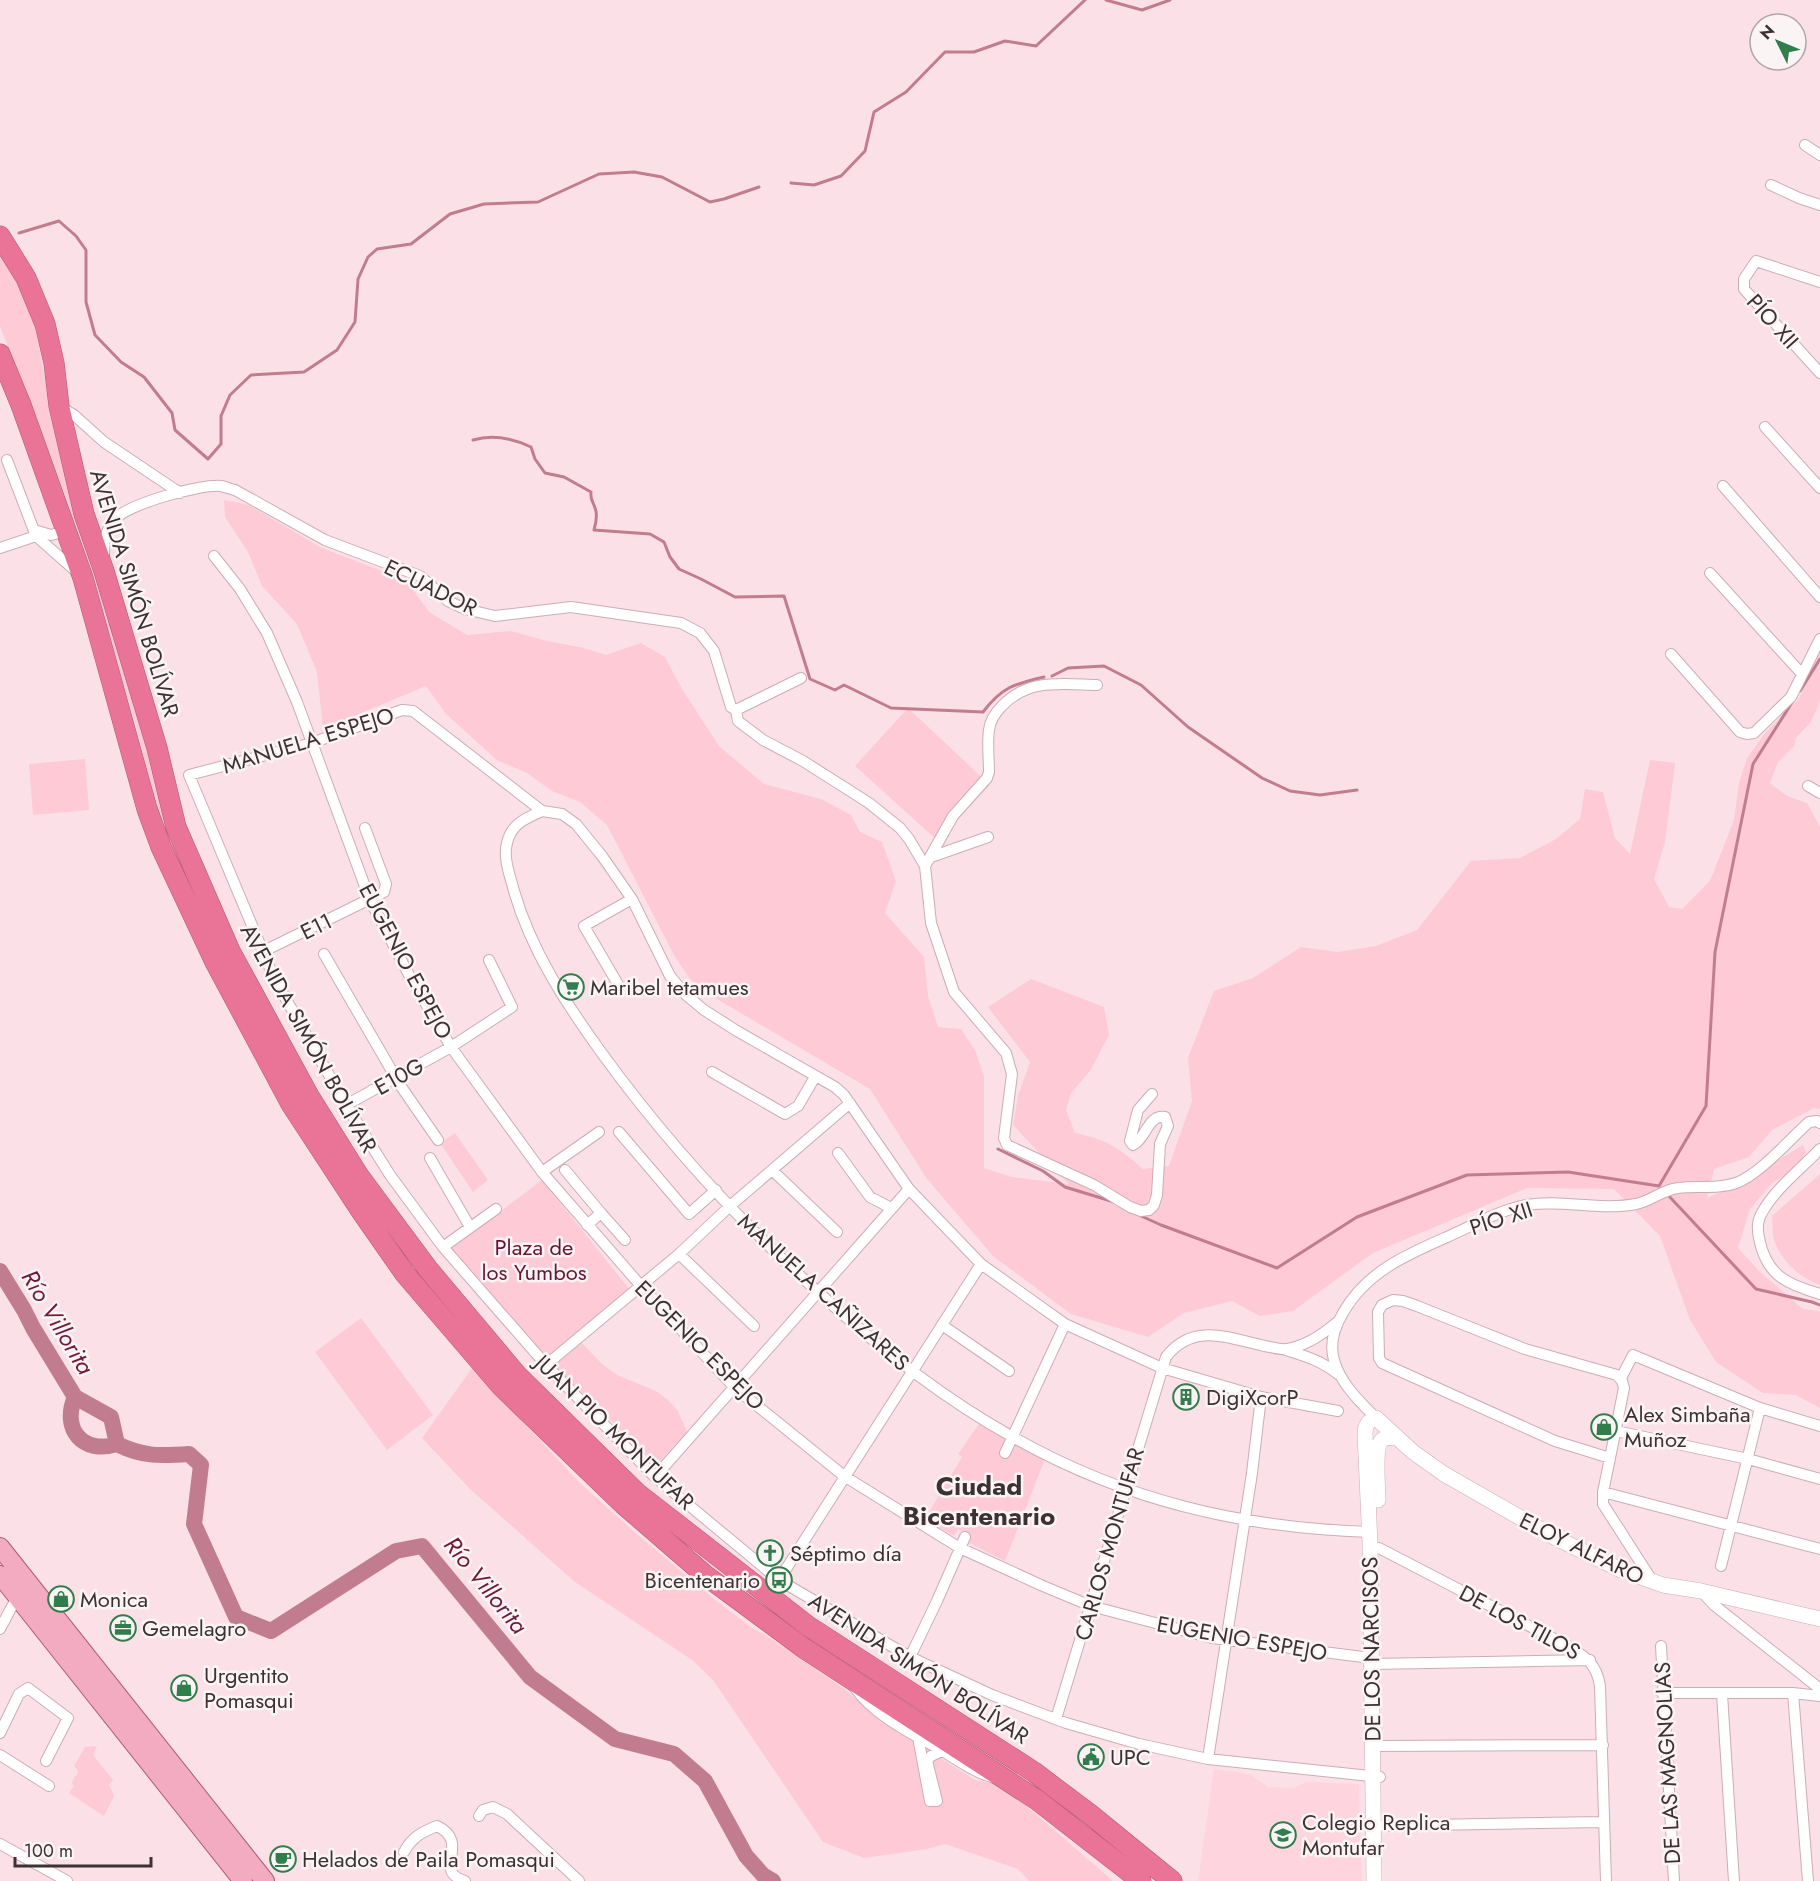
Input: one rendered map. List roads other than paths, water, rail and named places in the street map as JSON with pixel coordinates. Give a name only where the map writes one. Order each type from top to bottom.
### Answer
[{"type":"highway","name":"AVENIDA SIMÓN BOLÍVAR","points":[[0,236],[26,278],[45,324],[54,363],[59,405],[84,514],[104,571],[156,748],[176,827],[230,951],[312,1101],[359,1176],[428,1269],[517,1375],[637,1493],[808,1626],[1034,1772],[1172,1881]]},
{"type":"highway","name":"AVENIDA SIMÓN BOLÍVAR","points":[[0,354],[21,405],[83,578],[147,809],[161,847],[215,962],[291,1104],[405,1274],[501,1386],[623,1504],[705,1575],[848,1678],[1014,1785],[1141,1881]]},
{"type":"main road","points":[[0,1547],[197,1809],[243,1881]]},
{"type":"main road","points":[[0,1575],[197,1809],[265,1881]]},
{"type":"street","points":[[1805,145],[1820,155]]},
{"type":"street","points":[[1771,185],[1820,205]]},
{"type":"street","name":"PÍO XII","points":[[1820,282],[1756,261],[1744,279],[1744,289],[1820,373]]},
{"type":"street","points":[[59,405],[74,415],[104,442],[180,493]]},
{"type":"street","points":[[1765,427],[1820,488]]},
{"type":"street","points":[[7,460],[35,533],[83,578]]},
{"type":"street","name":"ECUADOR","points":[[104,571],[104,543],[107,529],[119,514],[132,507],[180,493],[204,487],[221,486],[235,490],[325,540],[420,576],[448,601],[465,609],[495,616],[571,607],[681,623],[700,633],[714,651],[731,707],[736,710],[738,721],[763,740],[803,761],[869,803],[900,828],[917,851],[928,861]]},
{"type":"street","points":[[1723,486],[1820,597]]},
{"type":"street","points":[[0,548],[35,533],[51,535],[66,531]]},
{"type":"street","name":"EUGENIO ESPEJO","points":[[214,556],[240,589],[267,633],[283,667],[370,900],[409,975],[452,1047],[543,1173],[641,1286],[734,1387],[844,1476],[960,1548],[1091,1606],[1137,1620],[1226,1640],[1374,1662],[1590,1660]]},
{"type":"street","points":[[1710,573],[1802,674]]},
{"type":"street","points":[[1671,654],[1740,732],[1747,734],[1754,733],[1791,696],[1820,639]]},
{"type":"street","points":[[736,710],[801,678]]},
{"type":"street","points":[[1097,686],[1055,683],[1028,687],[1010,697],[996,712],[989,729],[987,778],[953,816],[928,861],[931,923],[954,992],[1006,1053],[1011,1064],[1012,1074],[1004,1138],[1007,1144],[1094,1185],[1130,1207],[1149,1209],[1154,1205],[1157,1195],[1160,1144],[1168,1126],[1165,1117],[1152,1120],[1138,1143],[1133,1145],[1130,1141],[1138,1110],[1152,1094]]},
{"type":"street","name":"MANUELA ESPEJO","points":[[189,775],[312,743],[402,710],[413,711],[542,811],[562,814],[576,824],[632,899],[670,976],[686,995],[704,1010],[737,1031],[835,1087],[850,1102],[909,1189],[981,1264],[1065,1324],[1162,1368],[1261,1397],[1338,1411]]},
{"type":"street","name":"JUAN PIO MONTUFAR","points":[[189,775],[274,978],[346,1105],[390,1175],[443,1247],[546,1365],[655,1477],[779,1580],[910,1657],[992,1695],[1056,1719],[1139,1744],[1208,1759],[1376,1777]]},
{"type":"street","points":[[1808,786],[1820,793]]},
{"type":"street","name":"MANUELA CAÑIZARES","points":[[542,811],[523,819],[514,828],[507,841],[506,862],[523,921],[555,985],[636,1100],[730,1206],[819,1293],[911,1372],[963,1408],[1014,1438],[1071,1466],[1125,1489],[1181,1507],[1244,1520],[1309,1528],[1370,1532]]},
{"type":"street","points":[[365,828],[387,884],[384,892],[370,900]]},
{"type":"street","points":[[928,861],[988,837]]},
{"type":"street","points":[[619,986],[584,926],[632,899]]},
{"type":"street","name":"E11","points":[[262,952],[370,900]]},
{"type":"street","points":[[324,954],[396,1078],[438,1140]]},
{"type":"street","name":"E10G","points":[[346,1105],[452,1047],[512,1007],[489,960]]},
{"type":"street","points":[[712,1072],[785,1114],[798,1106],[815,1077]]},
{"type":"street","points":[[546,1365],[679,1254],[730,1206],[850,1102]]},
{"type":"street","name":"PÍO XII","points":[[1373,1419],[1340,1376],[1334,1360],[1333,1334],[1350,1300],[1365,1283],[1385,1267],[1412,1252],[1500,1214],[1527,1205],[1636,1204],[1677,1188],[1713,1188],[1736,1183],[1752,1174],[1809,1122],[1820,1123]]},
{"type":"street","points":[[543,1173],[599,1132]]},
{"type":"street","points":[[619,1132],[689,1214],[716,1190]]},
{"type":"street","points":[[1820,1149],[1769,1202],[1761,1213],[1757,1226],[1762,1251],[1771,1269],[1782,1280],[1820,1293]]},
{"type":"street","points":[[838,1153],[870,1197],[891,1208]]},
{"type":"street","points":[[429,1158],[471,1227]]},
{"type":"street","points":[[565,1170],[625,1240]]},
{"type":"street","points":[[772,1170],[837,1232]]},
{"type":"street","points":[[655,1477],[909,1189]]},
{"type":"street","points":[[443,1247],[496,1209]]},
{"type":"street","points":[[587,1225],[601,1212]]},
{"type":"street","points":[[679,1254],[754,1326]]},
{"type":"street","points":[[779,1580],[981,1264]]},
{"type":"street","points":[[1610,1458],[1555,1441],[1382,1363],[1378,1358],[1378,1312],[1387,1302],[1403,1301],[1525,1349],[1621,1378]]},
{"type":"street","points":[[1286,1350],[1316,1338],[1338,1321]]},
{"type":"street","points":[[1005,1453],[1014,1438],[1065,1324]]},
{"type":"street","points":[[942,1325],[1010,1371]]},
{"type":"street","name":"CARLOS MONTUFAR","points":[[1056,1719],[1162,1368],[1166,1357],[1175,1345],[1195,1336],[1209,1335],[1286,1350],[1328,1366],[1340,1376]]},
{"type":"street","points":[[1653,1582],[1605,1508],[1603,1492],[1624,1388],[1621,1378],[1633,1355],[1760,1408],[1820,1426]]},
{"type":"street","points":[[1208,1759],[1252,1473],[1261,1397]]},
{"type":"street","points":[[1721,1566],[1760,1408]]},
{"type":"street","name":"ELOY ALFARO","points":[[1373,1419],[1428,1464],[1497,1506],[1607,1563],[1653,1582],[1820,1619]]},
{"type":"street","name":"DE LOS NARCISOS","points":[[1373,1419],[1366,1424],[1365,1434],[1376,1746],[1377,1826],[1374,1881]]},
{"type":"street","points":[[1616,1431],[1748,1459],[1820,1479]]},
{"type":"street","name":"DE LOS NARCISOS","points":[[1374,1662],[1379,1548],[1378,1448],[1382,1440],[1388,1437],[1397,1438]]},
{"type":"street","points":[[1603,1492],[1820,1549]]},
{"type":"street","points":[[910,1657],[964,1537]]},
{"type":"street","name":"DE LOS TILOS","points":[[1379,1548],[1566,1645],[1590,1660],[1599,1677],[1606,1881]]},
{"type":"street","points":[[1701,1591],[1721,1611],[1820,1689]]},
{"type":"street","points":[[0,1629],[17,1597]]},
{"type":"street","name":"DE LAS MAGNOLIAS","points":[[1661,1646],[1674,1881]]},
{"type":"street","points":[[848,1678],[869,1704],[918,1737],[978,1774],[1014,1785]]},
{"type":"street","points":[[0,1733],[19,1694],[28,1688],[68,1718],[46,1761]]},
{"type":"street","points":[[1662,1693],[1793,1693],[1820,1696]]},
{"type":"street","points":[[1793,1693],[1808,1881]]},
{"type":"street","points":[[1722,1694],[1734,1881]]},
{"type":"street","points":[[918,1737],[930,1801],[937,1801],[927,1761],[931,1756],[942,1751]]},
{"type":"street","points":[[1376,1746],[1603,1745]]},
{"type":"street","points":[[0,1755],[49,1786]]},
{"type":"street","points":[[479,1816],[483,1810],[493,1807],[507,1814],[579,1881]]},
{"type":"street","points":[[1377,1826],[1604,1822]]},
{"type":"street","points":[[404,1852],[410,1841],[422,1832],[437,1826],[448,1833],[453,1846],[450,1872],[457,1879],[465,1881]]},
{"type":"street","name":"DE LOS NARCISOS","points":[[1377,1826],[1383,1881]]},
{"type":"street","points":[[0,1844],[47,1876],[67,1881]]},
{"type":"waterway","points":[[791,183],[814,185],[841,176],[865,151],[874,112],[906,92],[945,52],[974,52],[1005,41],[1036,46],[1085,0]]},
{"type":"waterway","points":[[1106,0],[1142,10],[1170,0]]},
{"type":"waterway","points":[[19,233],[59,221],[76,236],[86,250],[86,302],[95,335],[121,362],[144,377],[172,413],[175,430],[208,459],[221,444],[221,416],[230,395],[251,375],[304,372],[337,350],[355,322],[358,279],[368,257],[377,249],[411,244],[450,214],[484,204],[538,202],[599,174],[634,172],[662,177],[710,202],[759,187]]},
{"type":"waterway","points":[[473,440],[488,437],[502,438],[531,447],[535,459],[545,473],[564,477],[591,492],[596,513],[594,530],[650,534],[664,542],[670,557],[679,569],[735,597],[784,596],[810,679],[835,690],[844,685],[891,708],[983,712],[996,697],[1009,688],[1044,677]]},
{"type":"waterway","points":[[1800,691],[1820,659]]},
{"type":"waterway","points":[[1052,676],[1068,668],[1104,666],[1141,685],[1188,727],[1262,778],[1290,791],[1320,795],[1357,790]]},
{"type":"waterway","points":[[1141,1216],[1277,1268],[1357,1217],[1467,1175],[1568,1172],[1659,1186],[1706,1106],[1715,952],[1753,764],[1793,701]]},
{"type":"waterway","points":[[998,1149],[1043,1171],[1065,1187],[1111,1201]]},
{"type":"waterway","points":[[1667,1194],[1756,1289],[1820,1305]]},
{"type":"waterway","name":"Río Villorita","points":[[0,1271],[75,1397],[111,1417],[117,1444],[152,1455],[189,1454],[201,1465],[194,1524],[236,1617],[271,1631],[396,1551],[422,1546],[530,1677],[615,1739],[674,1754],[705,1781],[746,1856],[763,1875],[773,1881]]},
{"type":"waterway","name":"Río Villorita","points":[[75,1397],[71,1419],[78,1437],[94,1446],[117,1444]]},
{"type":"place","name":"Maribel tetamues","points":[[571,987]]},
{"type":"place","name":"DigiXcorP","points":[[1186,1397]]},
{"type":"place","name":"Alex Simbaña Muñoz","points":[[1604,1427]]},
{"type":"place","name":"Séptimo día","points":[[770,1553]]},
{"type":"place","name":"Bicentenario","points":[[779,1580]]},
{"type":"place","name":"Monica","points":[[61,1599]]},
{"type":"place","name":"Gemelagro","points":[[123,1628]]},
{"type":"place","name":"Urgentito Pomasqui","points":[[184,1688]]},
{"type":"place","name":"UPC","points":[[1091,1757]]},
{"type":"place","name":"Colegio Replica Montufar","points":[[1283,1835]]},
{"type":"place","name":"Helados de Paila Pomasqui","points":[[283,1859]]},
{"type":"district","name":"Ciudad Bicentenario","points":[[979,1501]]},
{"type":"park label","name":"Plaza de los Yumbos","points":[[534,1260]]}]
